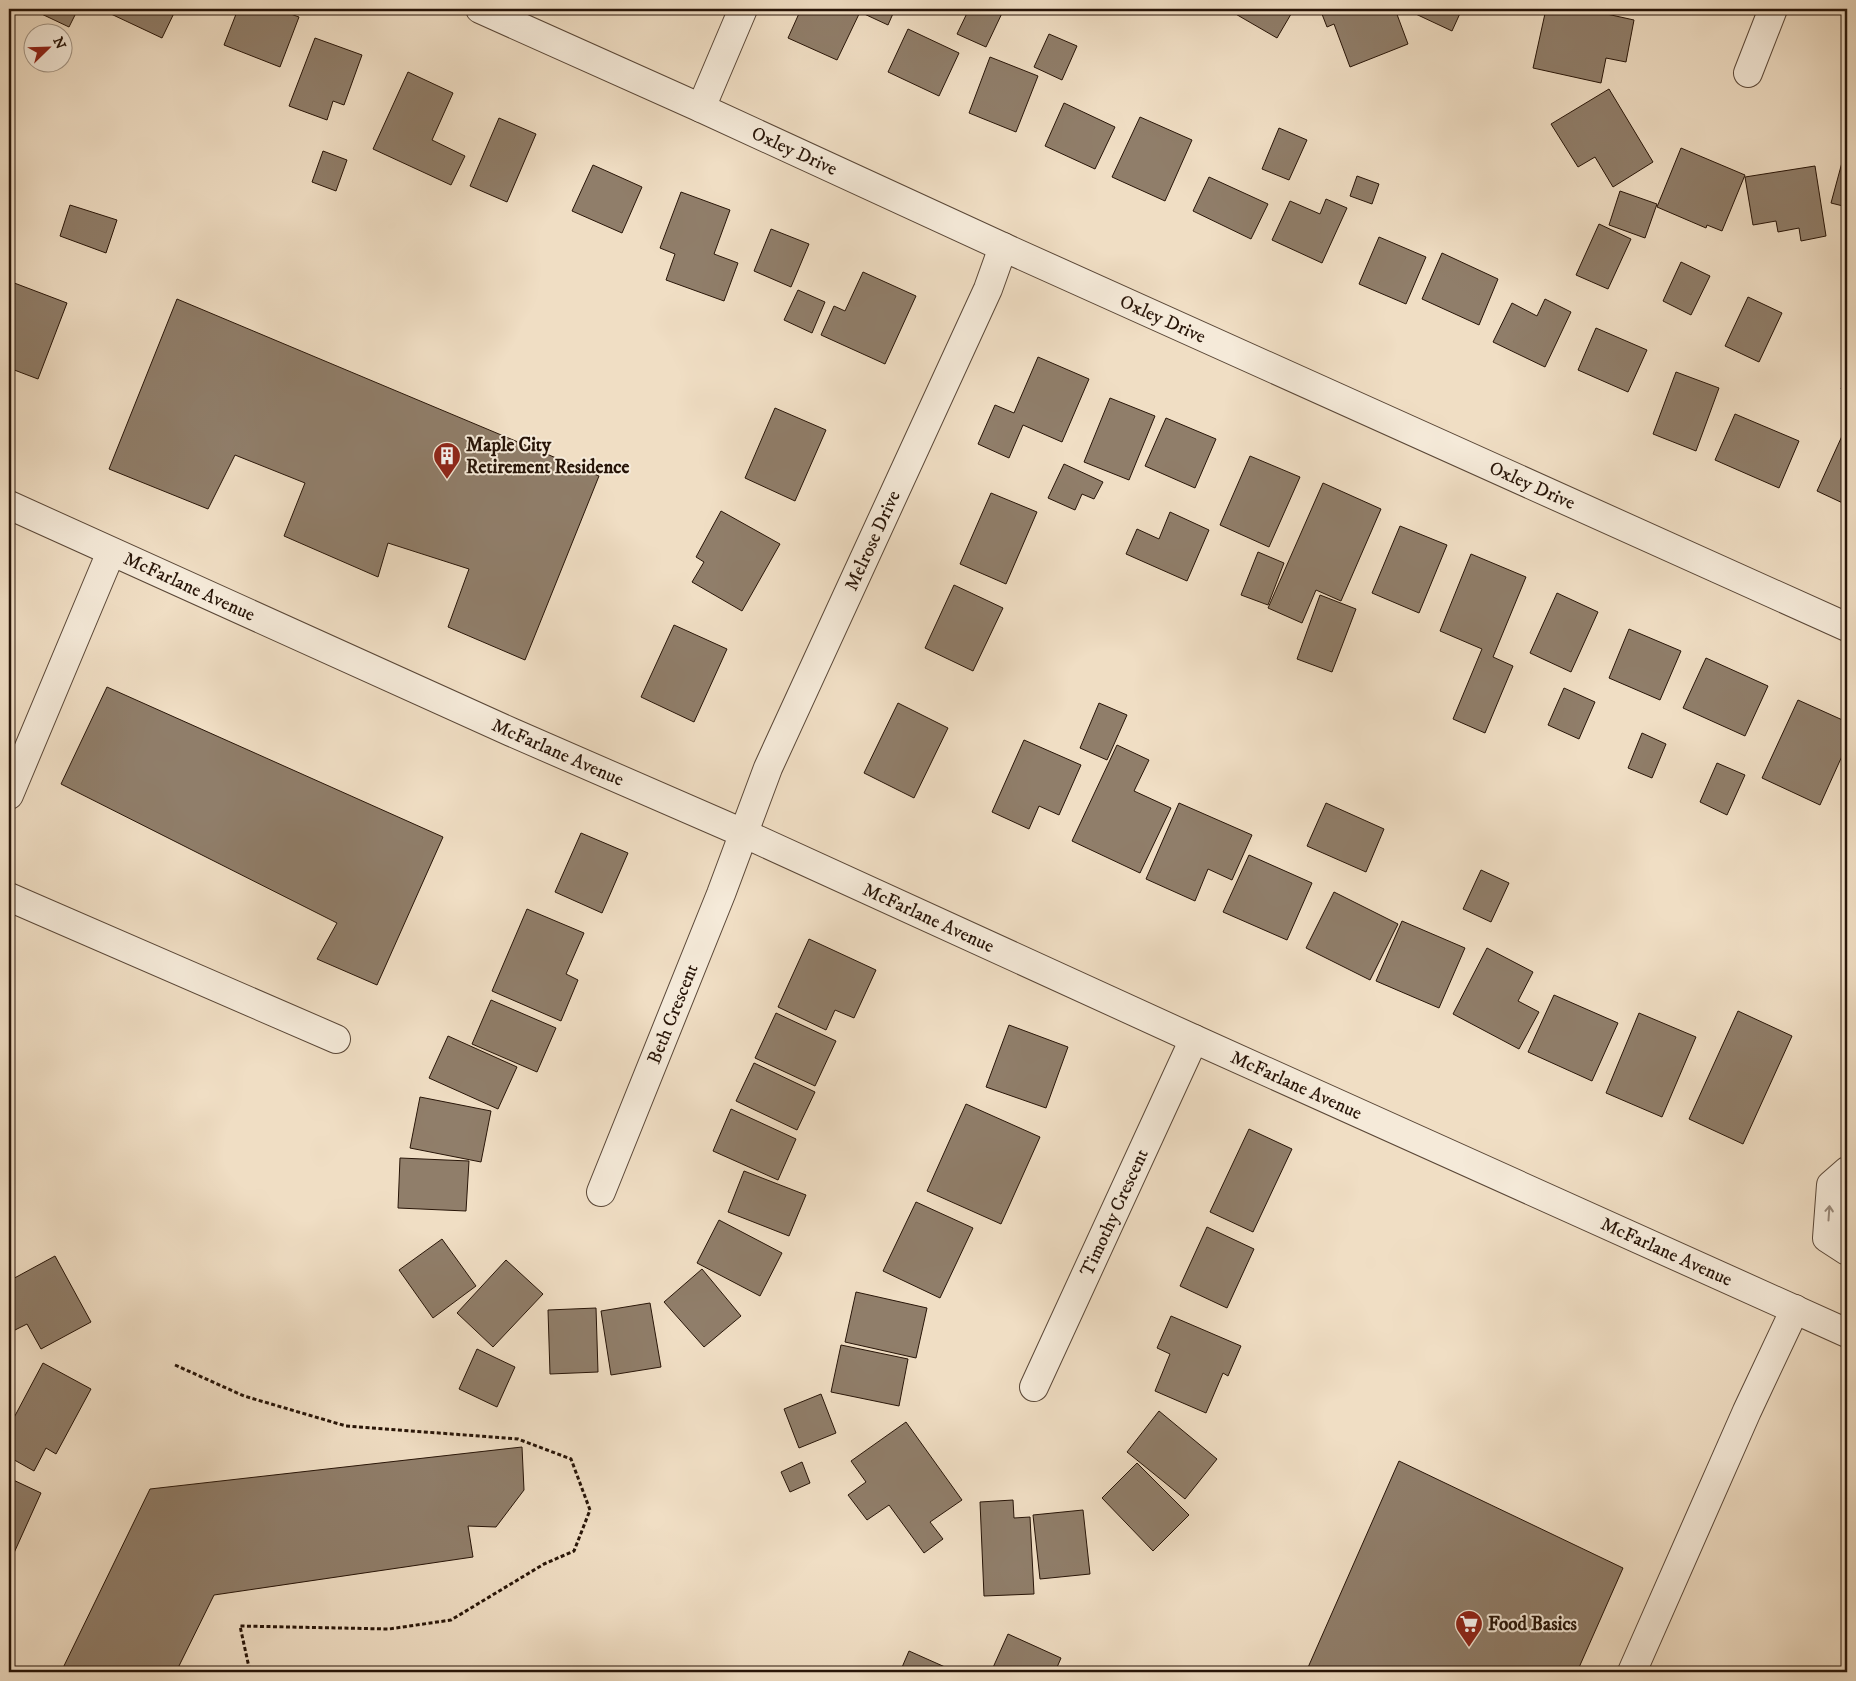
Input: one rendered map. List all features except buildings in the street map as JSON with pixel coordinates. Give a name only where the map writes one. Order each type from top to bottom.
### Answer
[{"type":"street","name":"Oxley Drive","points":[[480,9],[1847,627]]},
{"type":"street","points":[[701,108],[743,9]]},
{"type":"street","points":[[1748,73],[1773,9]]},
{"type":"street","name":"Melrose Drive","points":[[743,834],[768,768],[988,289],[1003,247]]},
{"type":"street","name":"McFarlane Avenue","points":[[9,505],[511,732],[743,834],[1847,1333]]},
{"type":"street","points":[[9,795],[111,552]]},
{"type":"street","name":"Beth Crescent","points":[[601,1192],[721,894],[743,834]]},
{"type":"street","points":[[9,897],[336,1039]]},
{"type":"street","name":"Timothy Crescent","points":[[1034,1387],[1194,1039]]},
{"type":"street","points":[[1847,1171],[1831,1185],[1828,1238],[1847,1251]]},
{"type":"street","points":[[1632,1672],[1794,1309]]},
{"type":"path","points":[[175,1365],[244,1396],[346,1426],[518,1439],[571,1459],[590,1510],[574,1551],[544,1564],[450,1620],[389,1629],[240,1626],[250,1672]]},
{"type":"place","name":"Maple City Retirement Residence","points":[[447,480]]},
{"type":"place","name":"Food Basics","points":[[1469,1648]]}]
